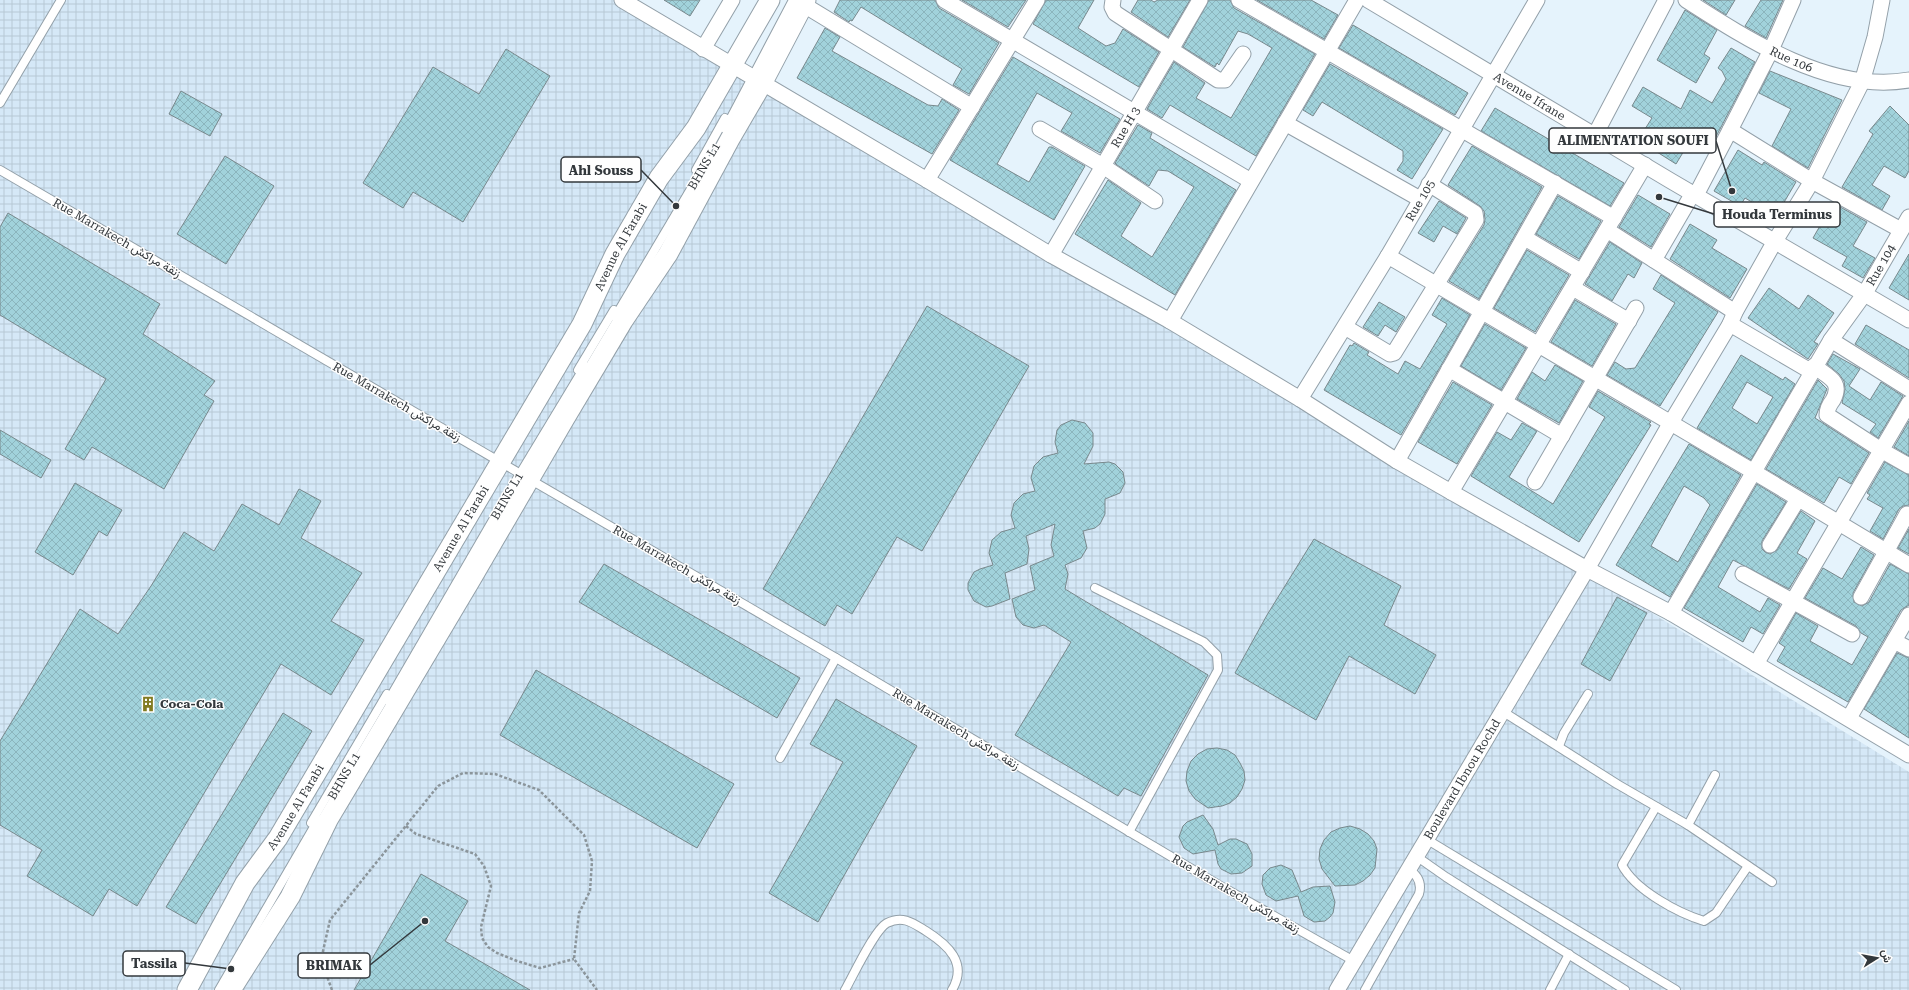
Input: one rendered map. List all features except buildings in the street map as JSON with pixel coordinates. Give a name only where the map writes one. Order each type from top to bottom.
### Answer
[{"type":"street","points":[[622,0],[1051,255],[1170,321],[1300,399],[1397,461],[1587,569],[1671,613],[1909,755]]},
{"type":"street","points":[[703,49],[732,0]]},
{"type":"street","name":"Avenue Al Farabi","points":[[188,990],[245,883],[278,838],[582,324],[616,254],[659,178],[696,128],[770,0]]},
{"type":"street","points":[[944,0],[1251,181]]},
{"type":"street","points":[[927,180],[1037,0]]},
{"type":"street","points":[[1113,0],[1112,7],[1115,13],[1222,81],[1225,80],[1243,54]]},
{"type":"street","name":"Rue H 3","points":[[1051,255],[1200,0]]},
{"type":"street","points":[[1240,0],[1555,183],[1611,224],[1654,260],[1732,318],[1834,382],[1837,392],[1827,410],[1827,415],[1881,450],[1909,466]]},
{"type":"street","points":[[1170,321],[1357,0]]},
{"type":"street","name":"Rue 105","points":[[1300,399],[1388,256],[1537,0]]},
{"type":"street","points":[[1595,134],[1666,0]]},
{"type":"street","name":"Rue 106","points":[[1686,0],[1736,32],[1771,50],[1822,72],[1862,82],[1909,80]]},
{"type":"street","points":[[1654,260],[1694,194],[1730,130],[1771,50],[1793,0]]},
{"type":"street","name":"Boulevard Ibnou Rochd","points":[[1342,988],[1354,961],[1587,569],[1732,318],[1774,241],[1812,181],[1862,82],[1875,37],[1882,0]]},
{"type":"street","points":[[231,990],[290,897],[328,820],[522,475],[668,254],[730,139],[754,79],[797,1],[972,107]]},
{"type":"street","name":"Avenue Ifrane","points":[[1377,2],[1494,75],[1909,320]]},
{"type":"street","points":[[1285,123],[1420,199]]},
{"type":"street","points":[[1040,129],[1103,166],[1155,201]]},
{"type":"street","points":[[1730,130],[1812,181],[1901,230]]},
{"type":"street","points":[[1451,492],[1645,165]]},
{"type":"street","points":[[1397,461],[1555,183]]},
{"type":"street","points":[[1345,327],[1390,354],[1393,354],[1477,218],[1475,213],[1429,184]]},
{"type":"street","name":"Rue 104","points":[[1671,613],[1813,369],[1831,340],[1865,293],[1909,217]]},
{"type":"street","points":[[1525,238],[1582,272]]},
{"type":"street","points":[[1388,256],[1909,565]]},
{"type":"street","points":[[1535,482],[1632,315],[1573,288]]},
{"type":"street","points":[[1831,340],[1909,389]]},
{"type":"street","points":[[1449,369],[1562,436]]},
{"type":"street","points":[[1756,664],[1909,403]]},
{"type":"street","points":[[1770,545],[1798,499]]},
{"type":"street","points":[[1861,597],[1907,514]]},
{"type":"street","points":[[1743,574],[1852,634]]},
{"type":"street","points":[[1849,718],[1909,615]]},
{"type":"street","points":[[1894,640],[1909,649]]},
{"type":"lane","points":[[0,103],[61,0]]},
{"type":"lane","name":"Rue Marrakech زنقة مراكش","points":[[0,170],[836,658],[1219,885],[1354,961]]},
{"type":"lane","name":"BHNS L1","points":[[214,990],[522,475]]},
{"type":"lane","name":"BHNS L1","points":[[219,990],[522,475]]},
{"type":"lane","points":[[1095,588],[1204,642],[1217,655],[1218,670],[1129,832]]},
{"type":"lane","points":[[780,758],[836,658]]},
{"type":"lane","points":[[1559,746],[1564,733],[1588,694]]},
{"type":"lane","points":[[1502,711],[1656,808],[1688,825],[1772,882]]},
{"type":"lane","points":[[1688,825],[1715,775]]},
{"type":"lane","points":[[1656,808],[1622,865],[1627,875],[1640,888],[1690,917],[1704,921],[1716,913],[1748,866]]},
{"type":"lane","points":[[1426,839],[1676,990]]},
{"type":"lane","points":[[1416,856],[1446,877],[1624,990]]},
{"type":"lane","points":[[1365,990],[1419,894],[1419,880],[1416,875],[1408,869]]},
{"type":"lane","points":[[845,990],[878,932],[886,923],[898,919],[909,920],[946,944],[952,952],[957,964],[958,980],[952,990]]},
{"type":"lane","points":[[1550,990],[1569,954]]},
{"type":"path","points":[[332,990],[321,960],[330,920],[438,786],[463,773],[495,774],[539,790],[584,835],[592,861],[590,891],[579,913],[574,959],[597,990]]},
{"type":"path","points":[[406,826],[416,834],[475,854],[484,866],[491,886],[481,927],[482,938],[488,947],[497,953],[540,968],[574,959]]},
{"type":"shaded area","points":[[0,0],[623,0],[1576,566],[1909,772],[1909,990],[0,990]]},
{"type":"place","name":"ALIMENTATION SOUFI","points":[[1732,191]]},
{"type":"place","name":"Houda Terminus","points":[[1659,197]]},
{"type":"place","name":"Ahl Souss","points":[[676,206]]},
{"type":"place","name":"Coca-Cola","points":[[148,704]]},
{"type":"place","name":"BRIMAK","points":[[425,921]]},
{"type":"place","name":"Tassila","points":[[231,969]]}]
